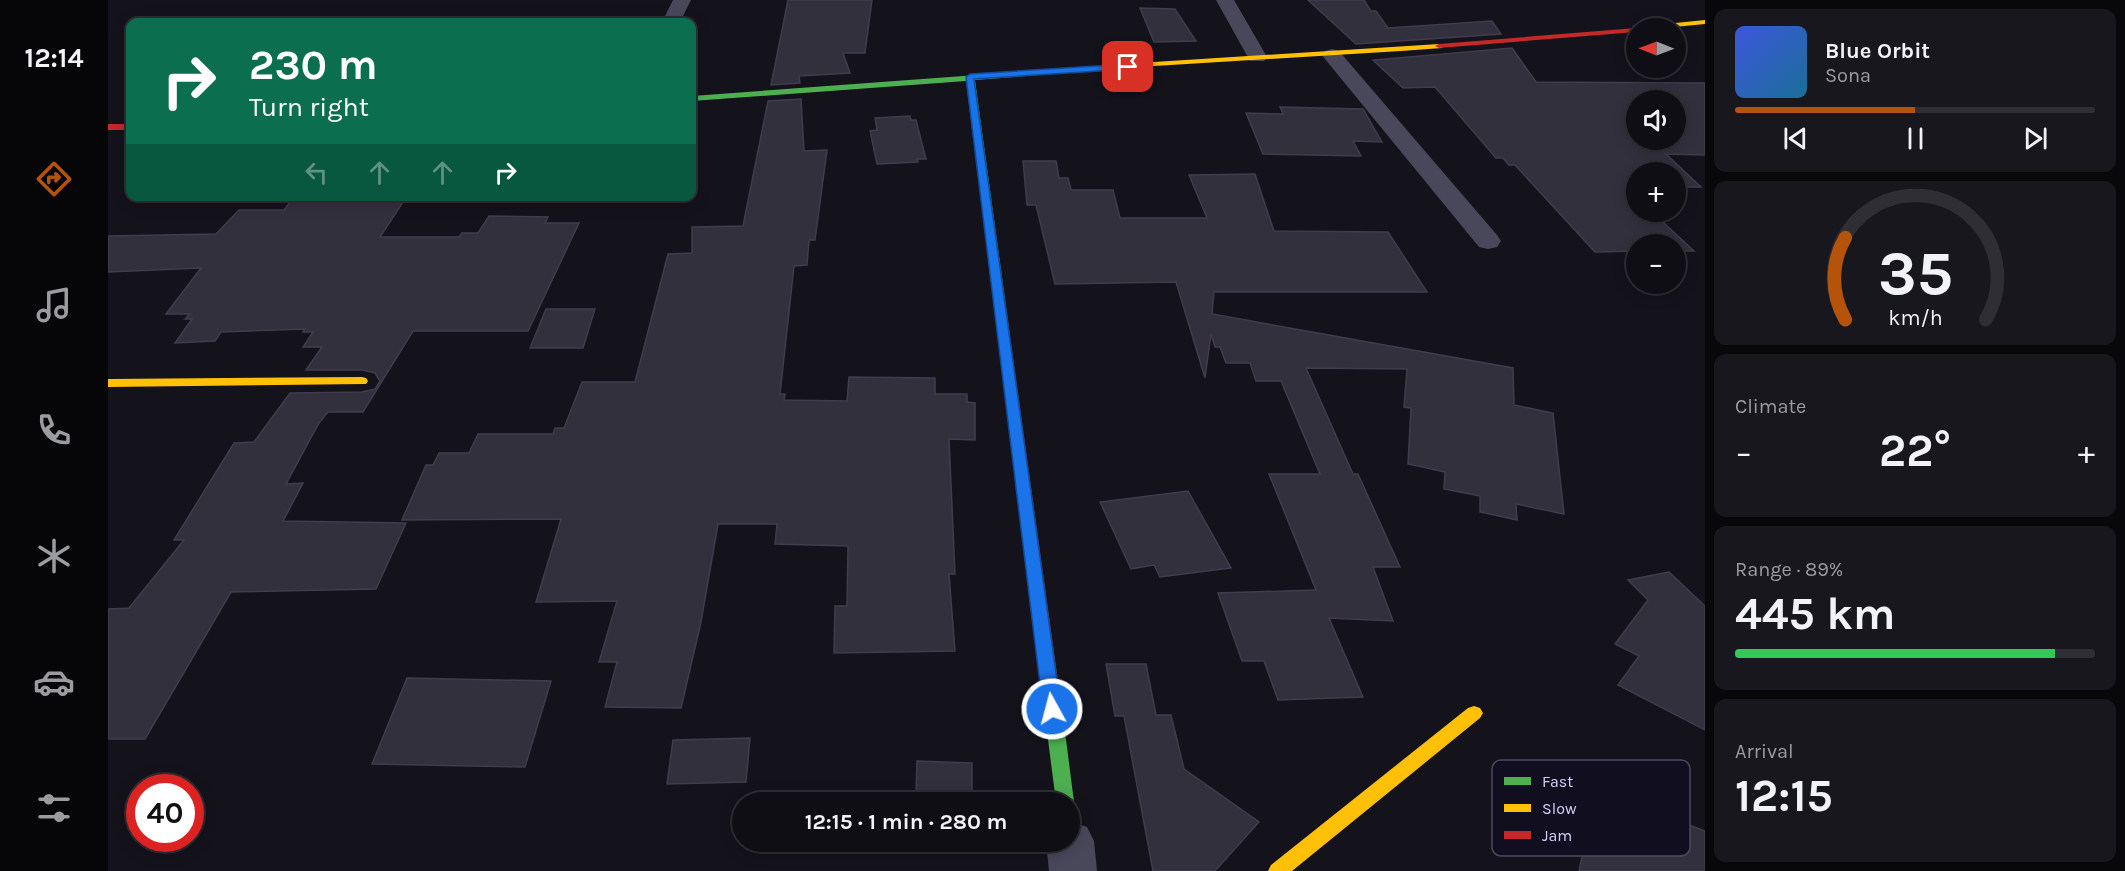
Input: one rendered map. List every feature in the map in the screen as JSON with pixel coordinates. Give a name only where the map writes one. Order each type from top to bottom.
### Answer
[{"type":"street","points":[[673,18],[682,0]]},
{"type":"street","points":[[1225,0],[1257,57]]},
{"type":"street","points":[[1686,24],[1705,22]]},
{"type":"street","points":[[696,99],[1257,57],[1332,55],[1626,31]]},
{"type":"street","points":[[1332,55],[1488,241]]},
{"type":"street","points":[[970,77],[1064,792]]},
{"type":"street","points":[[108,127],[126,127]]},
{"type":"street","points":[[108,383],[362,381]]},
{"type":"street","points":[[1278,871],[1474,712]]},
{"type":"street","points":[[1071,852],[1073,871]]},
{"type":"building","points":[[788,0],[872,0],[865,53],[843,53],[850,73],[799,76],[800,83],[771,85]]},
{"type":"building","points":[[1308,0],[1364,0],[1371,11],[1376,11],[1388,28],[1492,21],[1501,34],[1356,44]]},
{"type":"building","points":[[1140,8],[1175,9],[1196,41],[1154,42]]},
{"type":"building","points":[[1512,48],[1536,82],[1705,83],[1705,155],[1666,154],[1674,162],[1626,162],[1626,222],[1663,222],[1676,234],[1626,234],[1626,251],[1595,252],[1515,165],[1509,165],[1503,158],[1496,158],[1435,87],[1403,88],[1373,60]]},
{"type":"building","points":[[801,99],[804,151],[827,150],[815,240],[809,240],[807,265],[794,266],[780,394],[785,394],[784,400],[847,401],[849,377],[935,378],[935,394],[967,394],[967,402],[975,403],[975,440],[949,439],[955,574],[949,574],[955,651],[834,653],[835,606],[847,606],[848,546],[775,544],[777,524],[718,524],[701,622],[681,708],[605,707],[617,662],[599,662],[617,601],[536,602],[561,519],[402,520],[426,465],[433,465],[439,453],[469,453],[478,434],[553,434],[555,428],[564,428],[582,382],[635,382],[668,254],[692,253],[692,227],[743,226],[768,101]]},
{"type":"building","points":[[1280,107],[1363,109],[1382,142],[1353,141],[1361,156],[1263,154],[1246,113],[1283,114]]},
{"type":"building","points":[[910,116],[911,120],[916,120],[926,159],[917,159],[918,162],[877,164],[870,131],[877,130],[875,118]]},
{"type":"building","points":[[1023,161],[1056,161],[1059,178],[1068,178],[1071,190],[1113,190],[1120,218],[1207,218],[1189,175],[1255,174],[1274,231],[1388,232],[1427,292],[1214,292],[1212,314],[1513,368],[1514,405],[1553,413],[1564,514],[1516,504],[1517,520],[1480,512],[1480,496],[1444,489],[1445,472],[1408,464],[1411,408],[1404,407],[1407,369],[1306,368],[1353,474],[1358,474],[1400,567],[1373,567],[1393,621],[1329,618],[1363,697],[1278,700],[1264,661],[1242,661],[1218,593],[1316,590],[1269,474],[1320,474],[1281,381],[1256,381],[1250,363],[1226,363],[1220,347],[1215,347],[1211,334],[1205,378],[1176,282],[1055,284],[1036,205],[1027,205]]},
{"type":"building","points":[[1686,173],[1701,187],[1686,187]]},
{"type":"building","points":[[291,201],[404,201],[380,237],[459,237],[462,233],[478,233],[489,216],[548,217],[545,223],[579,223],[528,331],[413,331],[363,412],[328,412],[319,423],[286,484],[303,483],[283,521],[406,523],[376,589],[231,592],[145,739],[108,739],[108,609],[129,608],[184,540],[174,540],[234,443],[254,442],[290,393],[362,392],[375,389],[380,381],[375,373],[362,370],[306,370],[322,347],[303,347],[313,332],[303,332],[305,329],[221,332],[215,341],[175,343],[192,319],[185,319],[190,314],[166,314],[201,268],[108,272],[108,236],[216,234],[239,210],[284,210]]},
{"type":"building","points":[[1686,244],[1694,251],[1686,251]]},
{"type":"building","points":[[546,309],[595,309],[583,348],[530,348]]},
{"type":"building","points":[[1188,491],[1231,568],[1160,577],[1154,565],[1131,569],[1100,502]]},
{"type":"building","points":[[1669,572],[1705,606],[1705,730],[1618,685],[1639,656],[1615,644],[1648,600],[1628,580]]},
{"type":"building","points":[[1106,664],[1146,664],[1156,715],[1171,715],[1184,769],[1259,822],[1215,871],[1153,871],[1124,716],[1115,716]]},
{"type":"building","points":[[407,678],[551,681],[525,767],[372,764]]},
{"type":"building","points":[[750,738],[746,782],[667,784],[673,740]]},
{"type":"building","points":[[917,761],[972,763],[972,792],[916,792]]},
{"type":"building","points":[[1690,825],[1705,831],[1705,871],[1579,871],[1582,856],[1690,856]]},
{"type":"traffic: fast","points":[[696,99],[1138,65]]},
{"type":"traffic: fast","points":[[970,77],[1004,336]]},
{"type":"traffic: fast","points":[[1055,724],[1064,792]]},
{"type":"traffic: slow","points":[[1686,24],[1705,22]]},
{"type":"traffic: slow","points":[[1138,65],[1439,46]]},
{"type":"traffic: slow","points":[[108,383],[362,381]]},
{"type":"traffic: slow","points":[[1278,871],[1474,713]]},
{"type":"traffic: jam","points":[[1439,46],[1626,31]]},
{"type":"traffic: jam","points":[[108,127],[126,127]]},
{"type":"traffic: jam","points":[[1004,336],[1055,724]]},
{"type":"route","points":[[1052,709],[970,77],[1128,67]]}]
